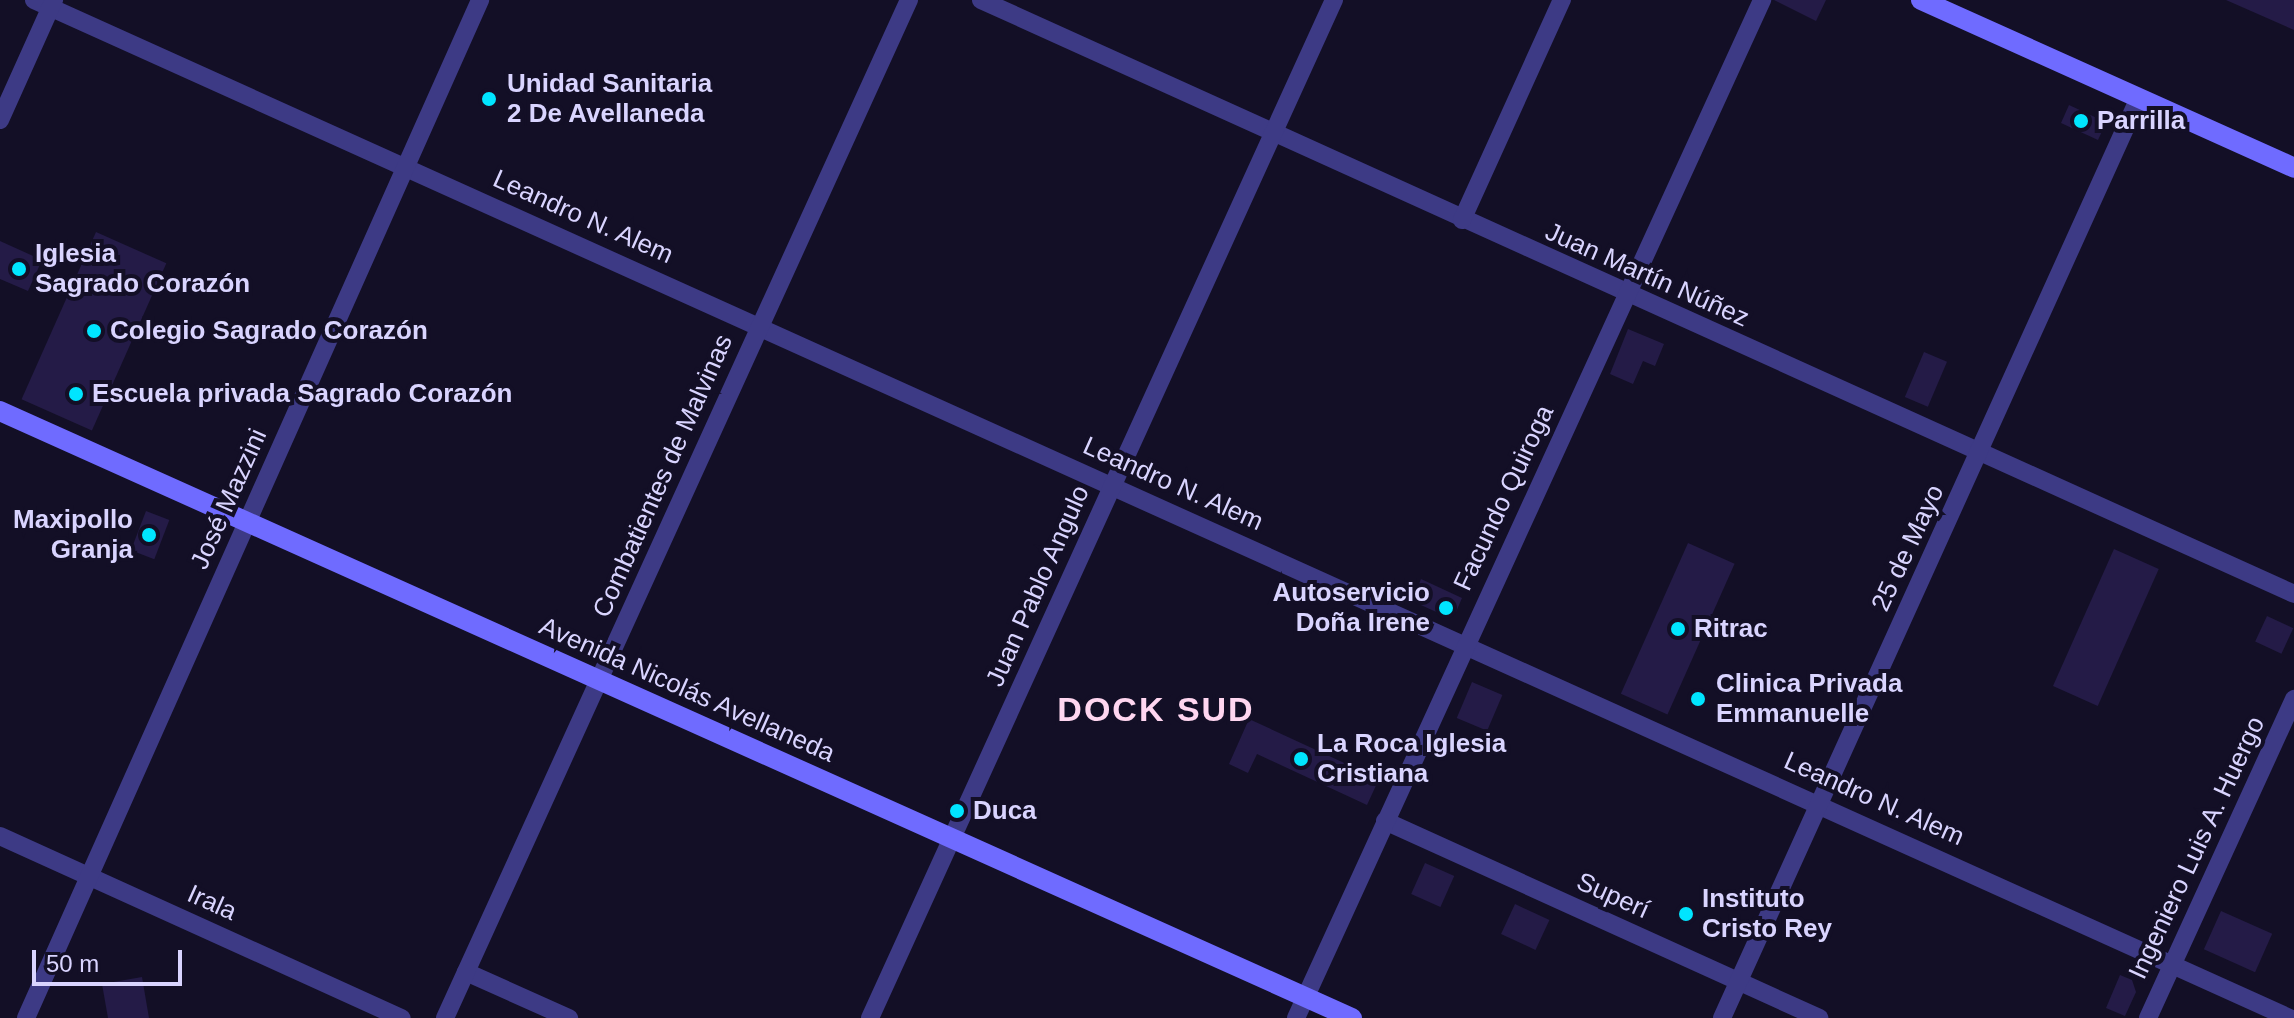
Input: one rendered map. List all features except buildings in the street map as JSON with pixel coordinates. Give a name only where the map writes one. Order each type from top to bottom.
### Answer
[{"type":"main road","points":[[1921,0],[2294,168]]},
{"type":"main road","name":"Avenida Nicolás Avellaneda","points":[[0,411],[1352,1018]]},
{"type":"street","name":"José Mazzini","points":[[26,1018],[480,0]]},
{"type":"street","name":"Combatientes de Malvinas","points":[[445,1018],[909,0]]},
{"type":"street","name":"Juan Martín Núñez","points":[[981,0],[2294,594]]},
{"type":"street","name":"Juan Pablo Angulo","points":[[870,1018],[1334,0]]},
{"type":"street","points":[[1462,220],[1562,0]]},
{"type":"street","name":"Facundo Quiroga","points":[[1296,1018],[1762,0]]},
{"type":"street","name":"Leandro N. Alem","points":[[46,3],[2290,1018]]},
{"type":"street","points":[[0,120],[46,3]]},
{"type":"street","name":"25 de Mayo","points":[[1722,1018],[2139,98]]},
{"type":"street","name":"Ingeniero Luis A. Huergo","points":[[2148,1018],[2294,699]]},
{"type":"street","name":"Superí","points":[[1385,821],[1819,1018]]},
{"type":"street","name":"Irala","points":[[0,836],[402,1018]]},
{"type":"street","points":[[466,972],[569,1018]]},
{"type":"place","name":"Unidad Sanitaria 2 De Avellaneda","points":[[489,99]]},
{"type":"place","name":"Parrilla","points":[[2081,121]]},
{"type":"place","name":"Iglesia Sagrado Corazón","points":[[19,269]]},
{"type":"place","name":"Colegio Sagrado Corazón","points":[[94,331]]},
{"type":"place","name":"Escuela privada Sagrado Corazón","points":[[76,394]]},
{"type":"place","name":"Maxipollo Granja","points":[[149,535]]},
{"type":"place","name":"Autoservicio Doña Irene","points":[[1446,608]]},
{"type":"place","name":"Ritrac","points":[[1678,629]]},
{"type":"place","name":"Clinica Privada Emmanuelle","points":[[1698,699]]},
{"type":"place","name":"La Roca Iglesia Cristiana","points":[[1301,759]]},
{"type":"place","name":"Duca","points":[[957,811]]},
{"type":"place","name":"Instituto Cristo Rey","points":[[1686,914]]},
{"type":"district","name":"DOCK SUD","points":[[1156,710]]}]
